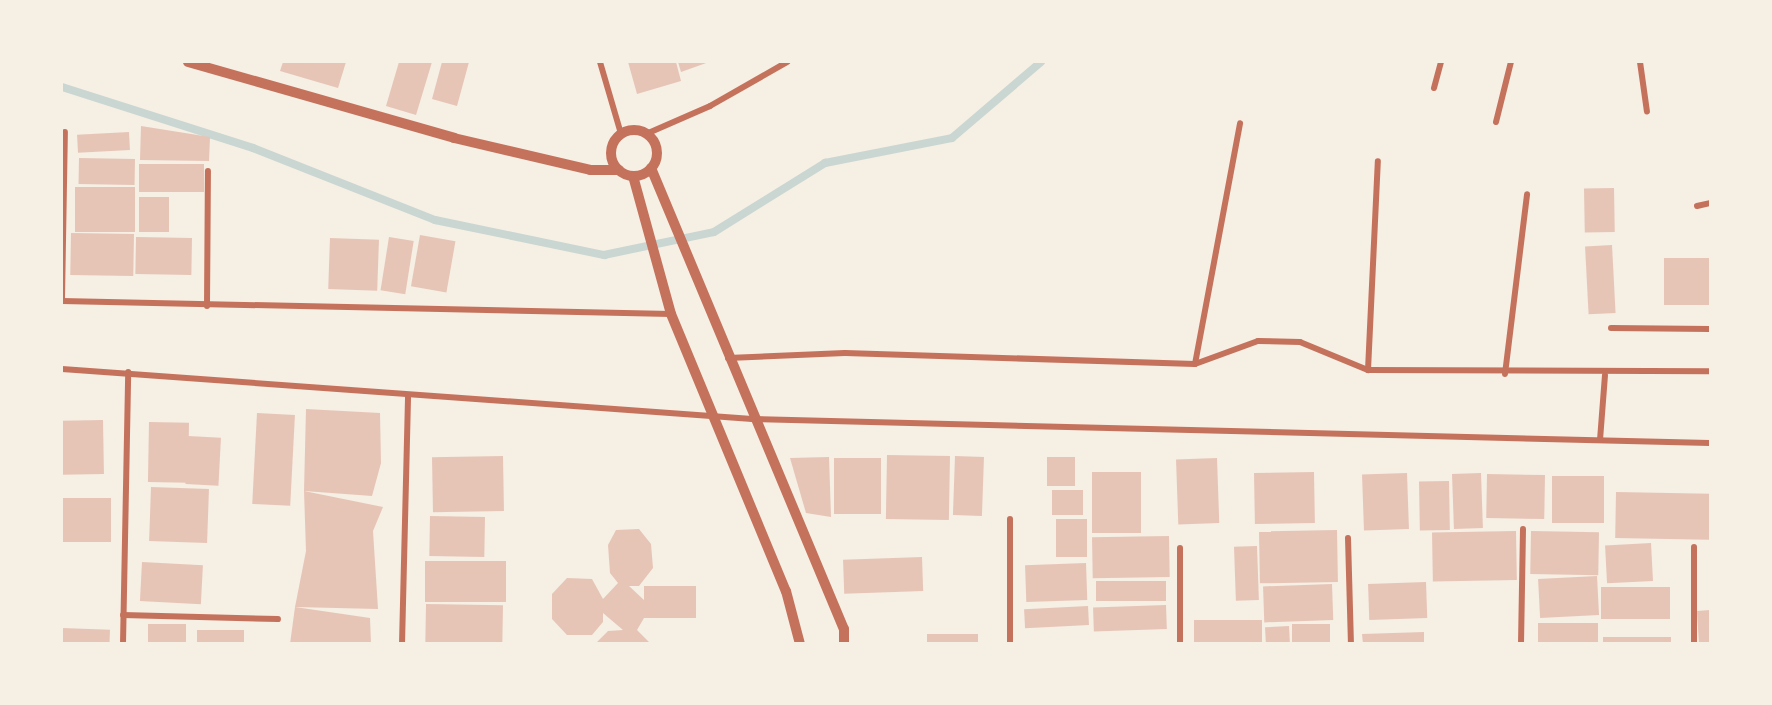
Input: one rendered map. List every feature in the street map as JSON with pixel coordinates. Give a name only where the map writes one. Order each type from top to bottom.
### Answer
[{"type":"street","points":[[188,62],[454,138],[590,170],[619,170],[633,176],[651,168]]},
{"type":"street","points":[[600,62],[621,134],[611,152],[619,170]]},
{"type":"street","points":[[621,134],[646,134],[710,106],[787,62]]},
{"type":"street","points":[[1434,88],[1441,62]]},
{"type":"street","points":[[1496,122],[1511,62]]},
{"type":"street","points":[[1640,62],[1647,112]]},
{"type":"street","points":[[1195,364],[1240,123]]},
{"type":"street","points":[[65,132],[62,300],[207,306],[671,314]]},
{"type":"street","points":[[646,134],[657,150],[651,168],[752,418],[844,629],[844,644]]},
{"type":"street","points":[[1368,369],[1378,161]]},
{"type":"street","points":[[207,306],[208,171]]},
{"type":"street","points":[[633,176],[651,234],[671,314],[786,591],[800,644]]},
{"type":"street","points":[[1505,374],[1527,194]]},
{"type":"street","points":[[1696,206],[1710,203]]},
{"type":"street","points":[[1611,328],[1710,329]]},
{"type":"street","points":[[728,358],[846,353],[1195,364],[1258,341],[1300,342],[1368,369],[1605,375],[1710,371]]},
{"type":"street","points":[[62,369],[128,372],[408,397],[752,418],[1710,443]]},
{"type":"street","points":[[123,644],[128,372]]},
{"type":"street","points":[[1600,440],[1605,375]]},
{"type":"street","points":[[402,644],[408,397]]},
{"type":"street","points":[[1010,519],[1010,644]]},
{"type":"street","points":[[1521,644],[1523,529]]},
{"type":"street","points":[[1348,538],[1351,644]]},
{"type":"street","points":[[1694,547],[1694,644]]},
{"type":"street","points":[[1180,548],[1180,644]]},
{"type":"street","points":[[123,615],[278,619]]},
{"type":"building","points":[[283,62],[346,62],[338,88],[280,71]]},
{"type":"building","points":[[399,62],[432,62],[416,115],[386,106]]},
{"type":"building","points":[[442,62],[469,62],[457,106],[432,99]]},
{"type":"building","points":[[628,62],[676,62],[681,81],[637,94]]},
{"type":"building","points":[[678,62],[709,62],[681,72]]},
{"type":"building","points":[[141,126],[210,137],[209,161],[140,160]]},
{"type":"building","points":[[129,132],[130,150],[78,153],[77,135]]},
{"type":"building","points":[[79,158],[135,159],[135,185],[79,184]]},
{"type":"building","points":[[139,164],[204,164],[204,192],[139,192]]},
{"type":"building","points":[[75,187],[135,187],[135,232],[75,232]]},
{"type":"building","points":[[1614,188],[1615,232],[1585,233],[1584,189]]},
{"type":"building","points":[[139,197],[169,197],[169,232],[139,232]]},
{"type":"building","points":[[71,233],[134,234],[133,276],[70,275]]},
{"type":"building","points":[[420,235],[455,241],[446,292],[411,286]]},
{"type":"building","points":[[136,237],[192,238],[191,275],[135,274]]},
{"type":"building","points":[[389,237],[414,241],[405,294],[381,290]]},
{"type":"building","points":[[330,238],[379,240],[377,291],[328,289]]},
{"type":"building","points":[[1612,245],[1616,313],[1589,314],[1585,246]]},
{"type":"building","points":[[1664,258],[1710,258],[1710,305],[1664,305]]},
{"type":"building","points":[[306,409],[380,413],[381,463],[372,496],[304,491]]},
{"type":"building","points":[[257,413],[295,415],[290,506],[252,504]]},
{"type":"building","points":[[103,420],[104,474],[63,475],[62,421]]},
{"type":"building","points":[[149,422],[189,423],[188,483],[148,482]]},
{"type":"building","points":[[188,436],[221,438],[218,486],[185,484]]},
{"type":"building","points":[[887,455],[950,456],[949,520],[886,519]]},
{"type":"building","points":[[503,456],[504,511],[433,512],[432,457]]},
{"type":"building","points":[[955,456],[984,457],[982,516],[953,515]]},
{"type":"building","points":[[829,457],[831,517],[806,513],[790,458]]},
{"type":"building","points":[[1047,457],[1075,457],[1075,486],[1047,486]]},
{"type":"building","points":[[834,458],[881,458],[881,514],[834,514]]},
{"type":"building","points":[[1217,458],[1219,523],[1178,524],[1176,459]]},
{"type":"building","points":[[1092,472],[1141,472],[1141,533],[1092,533]]},
{"type":"building","points":[[1314,472],[1315,523],[1255,524],[1254,473]]},
{"type":"building","points":[[1407,473],[1409,529],[1364,531],[1362,475]]},
{"type":"building","points":[[1481,473],[1483,528],[1454,529],[1452,474]]},
{"type":"building","points":[[1487,474],[1545,475],[1544,519],[1486,518]]},
{"type":"building","points":[[1552,476],[1604,476],[1604,523],[1552,523]]},
{"type":"building","points":[[1449,481],[1450,530],[1420,531],[1419,482]]},
{"type":"building","points":[[151,487],[209,489],[207,543],[149,541]]},
{"type":"building","points":[[1052,490],[1083,490],[1083,515],[1052,515]]},
{"type":"building","points":[[304,491],[383,507],[373,531],[378,609],[295,607],[306,551]]},
{"type":"building","points":[[1616,492],[1710,494],[1709,540],[1615,538]]},
{"type":"building","points":[[62,498],[111,498],[111,542],[62,542]]},
{"type":"building","points":[[430,516],[485,517],[484,557],[429,556]]},
{"type":"building","points":[[1056,519],[1087,519],[1087,557],[1056,557]]},
{"type":"building","points":[[639,529],[651,544],[653,568],[639,586],[629,586],[644,600],[644,586],[696,586],[696,618],[644,618],[637,630],[651,644],[595,644],[608,631],[623,630],[603,613],[603,622],[592,635],[567,635],[552,619],[552,594],[567,578],[592,579],[603,599],[618,583],[610,573],[608,545],[616,530]]},
{"type":"building","points":[[1337,530],[1338,582],[1260,583],[1259,531]]},
{"type":"building","points":[[1516,531],[1517,580],[1433,581],[1432,532]]},
{"type":"building","points":[[1531,531],[1599,532],[1598,575],[1530,574]]},
{"type":"building","points":[[1169,536],[1170,577],[1093,578],[1092,537]]},
{"type":"building","points":[[1651,543],[1653,581],[1607,583],[1605,545]]},
{"type":"building","points":[[1257,546],[1259,600],[1236,601],[1234,547]]},
{"type":"building","points":[[922,557],[923,591],[844,594],[843,560]]},
{"type":"building","points":[[425,561],[506,561],[506,602],[425,602]]},
{"type":"building","points":[[142,562],[203,565],[201,604],[140,601]]},
{"type":"building","points":[[1086,563],[1087,600],[1026,602],[1025,565]]},
{"type":"building","points":[[1597,576],[1599,615],[1540,618],[1538,579]]},
{"type":"building","points":[[1096,581],[1166,581],[1166,601],[1096,601]]},
{"type":"building","points":[[1426,582],[1427,618],[1369,620],[1368,584]]},
{"type":"building","points":[[1332,584],[1333,620],[1264,622],[1263,586]]},
{"type":"building","points":[[1601,587],[1670,587],[1670,619],[1601,619]]},
{"type":"building","points":[[426,604],[503,605],[502,644],[425,644]]},
{"type":"building","points":[[1166,605],[1167,629],[1094,632],[1093,608]]},
{"type":"building","points":[[1088,606],[1089,625],[1025,628],[1024,609]]},
{"type":"building","points":[[295,607],[370,618],[371,644],[290,644]]},
{"type":"building","points":[[1710,610],[1710,644],[1699,644],[1697,611]]},
{"type":"building","points":[[1194,620],[1262,620],[1262,644],[1194,644]]},
{"type":"building","points":[[1538,623],[1598,623],[1598,644],[1538,644]]},
{"type":"building","points":[[148,624],[186,624],[186,644],[148,644]]},
{"type":"building","points":[[1292,624],[1330,624],[1330,644],[1292,644]]},
{"type":"building","points":[[1289,626],[1290,644],[1266,644],[1265,627]]},
{"type":"building","points":[[62,628],[110,630],[109,644],[62,644]]},
{"type":"building","points":[[197,630],[244,630],[244,644],[197,644]]},
{"type":"building","points":[[1424,632],[1424,644],[1363,644],[1362,634]]},
{"type":"building","points":[[927,634],[978,634],[978,644],[927,644]]},
{"type":"building","points":[[1603,637],[1671,637],[1671,644],[1603,644]]},
{"type":"waterway","points":[[62,87],[253,148],[435,220],[604,255],[714,232],[825,163],[952,138],[1041,62]]}]
